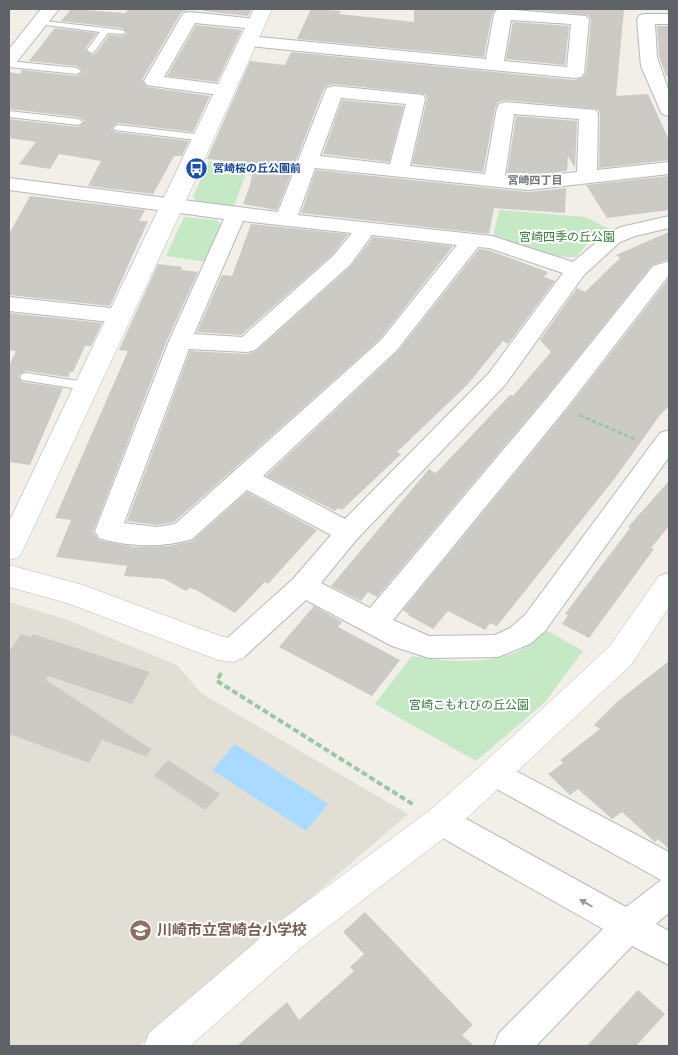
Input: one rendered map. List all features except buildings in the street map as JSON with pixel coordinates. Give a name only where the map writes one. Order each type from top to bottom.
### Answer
[{"type":"street","points":[[226,90],[154,81],[190,16],[255,25],[494,66],[575,73],[580,20],[503,14],[494,66]]},
{"type":"street","points":[[9,62],[44,15]]},
{"type":"street","points":[[669,19],[646,19],[648,68],[669,110]]},
{"type":"street","points":[[9,550],[204,138],[255,25]]},
{"type":"street","points":[[286,219],[334,92],[416,99],[399,169]]},
{"type":"street","points":[[494,181],[506,108],[589,114],[587,178]]},
{"type":"street","points":[[308,160],[528,184],[669,168]]},
{"type":"street","points":[[9,184],[236,214],[473,239],[511,248],[576,270]]},
{"type":"street","points":[[236,214],[180,341],[108,531],[157,537],[183,532],[245,478],[389,344],[473,239]]},
{"type":"street","points":[[9,576],[74,593],[218,648],[233,650],[304,586],[348,532],[497,380],[576,270],[613,238],[628,231],[669,222]]},
{"type":"street","points":[[180,341],[247,345],[342,260],[367,228]]},
{"type":"street","points":[[375,622],[554,405],[661,271],[669,268]]},
{"type":"street","points":[[9,304],[119,316]]},
{"type":"street","points":[[304,586],[402,638],[429,646],[498,646],[520,636],[535,623],[665,445]]},
{"type":"street","points":[[245,478],[348,532]]},
{"type":"street","points":[[162,1046],[291,934],[441,821],[495,773],[620,656],[669,584]]},
{"type":"street","points":[[495,773],[669,868]]},
{"type":"street","points":[[441,821],[669,949]]},
{"type":"street","points":[[512,1046],[628,927],[669,892]]},
{"type":"lane","points":[[44,15],[122,32]]},
{"type":"lane","points":[[91,50],[106,30]]},
{"type":"lane","points":[[9,62],[77,71]]},
{"type":"lane","points":[[9,114],[78,122]]},
{"type":"lane","points":[[118,128],[204,138]]},
{"type":"lane","points":[[26,377],[86,386]]},
{"type":"path","points":[[554,405],[665,445]]},
{"type":"path","points":[[233,650],[217,681],[441,821]]},
{"type":"shaded area","name":"川崎市立宮崎台小学校","points":[[9,602],[65,619],[177,665],[201,693],[408,814],[139,1046],[9,1046]]},
{"type":"green space","points":[[209,161],[249,165],[234,206],[198,203],[193,197]]},
{"type":"green space","name":"宮崎四季の丘公園","points":[[499,210],[586,217],[609,229],[589,242],[576,257],[566,257],[545,253],[493,237]]},
{"type":"green space","points":[[184,217],[217,220],[221,225],[206,262],[166,256]]},
{"type":"green space","name":"宮崎こもれびの丘公園","points":[[546,630],[583,651],[545,702],[476,761],[375,704],[412,656],[456,661],[487,660],[501,657],[528,646]]},
{"type":"water","points":[[235,744],[328,804],[306,831],[212,770]]},
{"type":"place","name":"宮崎桜の丘公園前","points":[[197,168]]},
{"type":"place","name":"川崎市立宮崎台小学校","points":[[141,930]]},
{"type":"district","name":"宮崎四丁目","points":[[535,180]]}]
